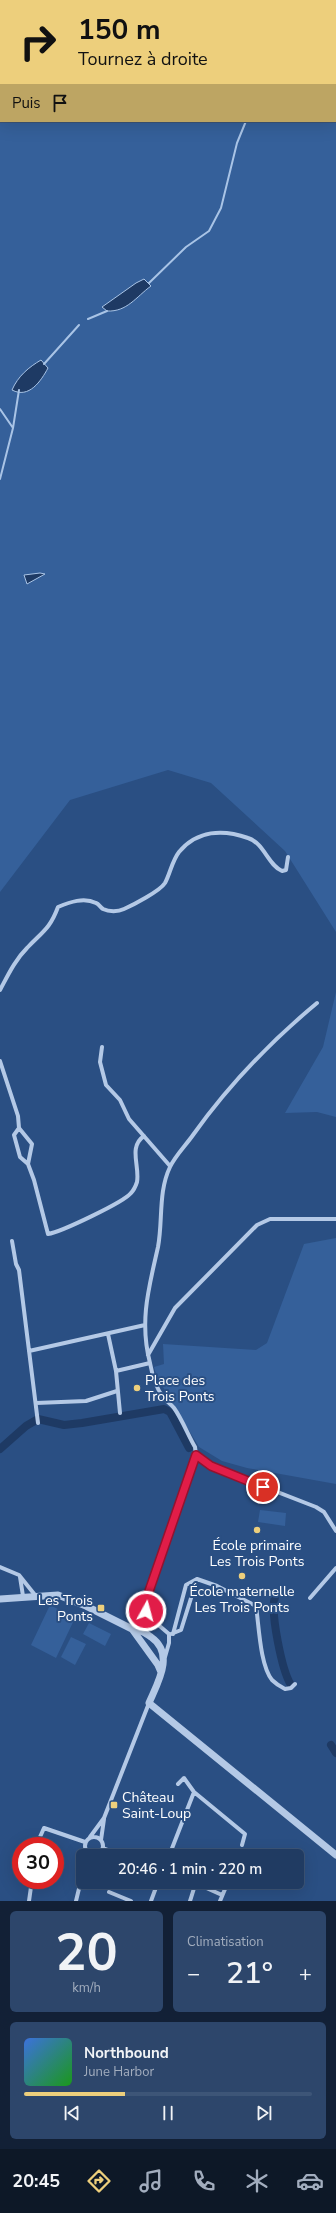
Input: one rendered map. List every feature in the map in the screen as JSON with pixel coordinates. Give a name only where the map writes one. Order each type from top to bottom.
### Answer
[{"type":"street","points":[[0,990],[12,966],[26,948],[53,921],[58,907],[71,901],[86,900],[98,903],[102,909],[112,911],[122,910],[165,883],[179,852],[204,833],[214,831],[249,838],[260,845],[277,869],[282,871],[286,870],[288,857]]},
{"type":"street","points":[[171,1634],[148,1616],[146,1600],[196,1455],[195,1447],[174,1408],[162,1396],[157,1386],[148,1355],[145,1325],[146,1293],[162,1227],[162,1197],[170,1166],[208,1114],[232,1086],[294,1022],[317,1004]]},
{"type":"street","points":[[102,1047],[100,1062],[106,1085],[120,1100],[129,1119],[170,1166]]},
{"type":"street","points":[[0,1061],[18,1116],[19,1128],[32,1144],[28,1164]]},
{"type":"street","points":[[19,1128],[14,1135],[20,1157],[28,1164],[34,1180],[48,1234],[57,1232],[131,1194],[137,1182],[135,1147],[138,1140],[144,1136]]},
{"type":"street","points":[[148,1355],[175,1308],[257,1225],[270,1219],[336,1218]]},
{"type":"street","points":[[12,1241],[16,1264],[19,1270],[38,1423]]},
{"type":"street","points":[[29,1352],[145,1325]]},
{"type":"street","points":[[108,1334],[116,1371],[120,1413]]},
{"type":"street","points":[[116,1371],[150,1363]]},
{"type":"street","points":[[36,1403],[86,1401],[117,1391]]},
{"type":"street","points":[[196,1455],[211,1466],[316,1507],[324,1512],[336,1531]]},
{"type":"street","points":[[0,1567],[19,1575],[35,1595]]},
{"type":"street","points":[[310,1598],[336,1568]]},
{"type":"street","points":[[19,1575],[23,1596]]},
{"type":"street","points":[[171,1634],[181,1630],[197,1579]]},
{"type":"street","points":[[103,1848],[101,1840],[104,1818],[161,1672],[186,1585],[197,1579],[217,1586],[256,1606],[260,1638],[268,1672],[272,1680],[285,1689],[291,1688],[295,1684]]},
{"type":"street","points":[[0,1599],[35,1595],[58,1595],[86,1606],[132,1629],[141,1631],[155,1640],[163,1651],[165,1657]]},
{"type":"street","points":[[132,1629],[158,1664],[161,1672]]},
{"type":"street","points":[[149,1704],[336,1855]]},
{"type":"street","points":[[178,1784],[184,1778],[194,1792],[245,1834],[242,1844]]},
{"type":"street","points":[[172,1849],[194,1792]]},
{"type":"street","points":[[85,1849],[85,1842],[104,1818]]},
{"type":"street","points":[[40,1837],[44,1828],[85,1842]]},
{"type":"street","points":[[90,1837],[96,1837],[101,1840]]},
{"type":"street","points":[[29,1901],[31,1889]]},
{"type":"street","points":[[76,1901],[79,1889]]},
{"type":"street","points":[[150,1901],[155,1889]]},
{"type":"street","points":[[190,1901],[193,1889]]},
{"type":"street","points":[[211,1889],[222,1894]]},
{"type":"street","points":[[220,1901],[224,1889]]},
{"type":"street","points":[[109,1892],[130,1901]]},
{"type":"shaded area","points":[[0,122],[336,122],[336,932],[285,851],[211,783],[168,770],[70,800],[0,892]]},
{"type":"shaded area","points":[[144,279],[151,286],[131,303],[114,311],[107,311],[102,307],[136,283]]},
{"type":"shaded area","points":[[41,360],[48,368],[38,383],[34,387],[24,392],[12,390],[17,380],[24,372]]},
{"type":"shaded area","points":[[40,573],[45,574],[27,584],[24,575]]},
{"type":"shaded area","points":[[336,992],[336,1117],[317,1112],[285,1113],[323,1047]]},
{"type":"shaded area","points":[[336,1238],[336,1484],[247,1468],[222,1461],[199,1447],[157,1377],[154,1367],[164,1364],[163,1344],[256,1350],[267,1343],[304,1244]]},
{"type":"shaded area","points":[[260,1510],[286,1513],[285,1526],[258,1522]]},
{"type":"shaded area","points":[[50,1605],[75,1618],[56,1658],[31,1645]]},
{"type":"shaded area","points":[[89,1623],[111,1634],[105,1646],[83,1634]]},
{"type":"shaded area","points":[[71,1637],[86,1644],[75,1665],[61,1657]]},
{"type":"waterway","points":[[149,283],[186,247],[209,231],[221,208],[237,143],[246,122]]},
{"type":"waterway","points":[[88,319],[107,311]]},
{"type":"waterway","points":[[44,364],[79,325]]},
{"type":"waterway","points":[[13,428],[19,390]]},
{"type":"waterway","points":[[0,409],[13,428],[0,479]]},
{"type":"waterway","points":[[0,1449],[26,1426],[38,1419],[64,1425],[164,1409],[170,1412],[189,1448]]},
{"type":"waterway","points":[[275,1597],[275,1628],[284,1667],[291,1685]]},
{"type":"waterway","points":[[331,1745],[336,1753]]},
{"type":"place","name":"Place des Trois Ponts","points":[[137,1388]]},
{"type":"place","name":"École primaire Les Trois Ponts","points":[[257,1530]]},
{"type":"place","name":"École maternelle Les Trois Ponts","points":[[242,1576]]},
{"type":"place","name":"Les Trois Ponts","points":[[101,1608]]},
{"type":"place","name":"Château Saint-Loup","points":[[114,1805]]},
{"type":"route","points":[[146,1611],[146,1600],[196,1459],[196,1455],[200,1456],[211,1466],[263,1487]]}]
